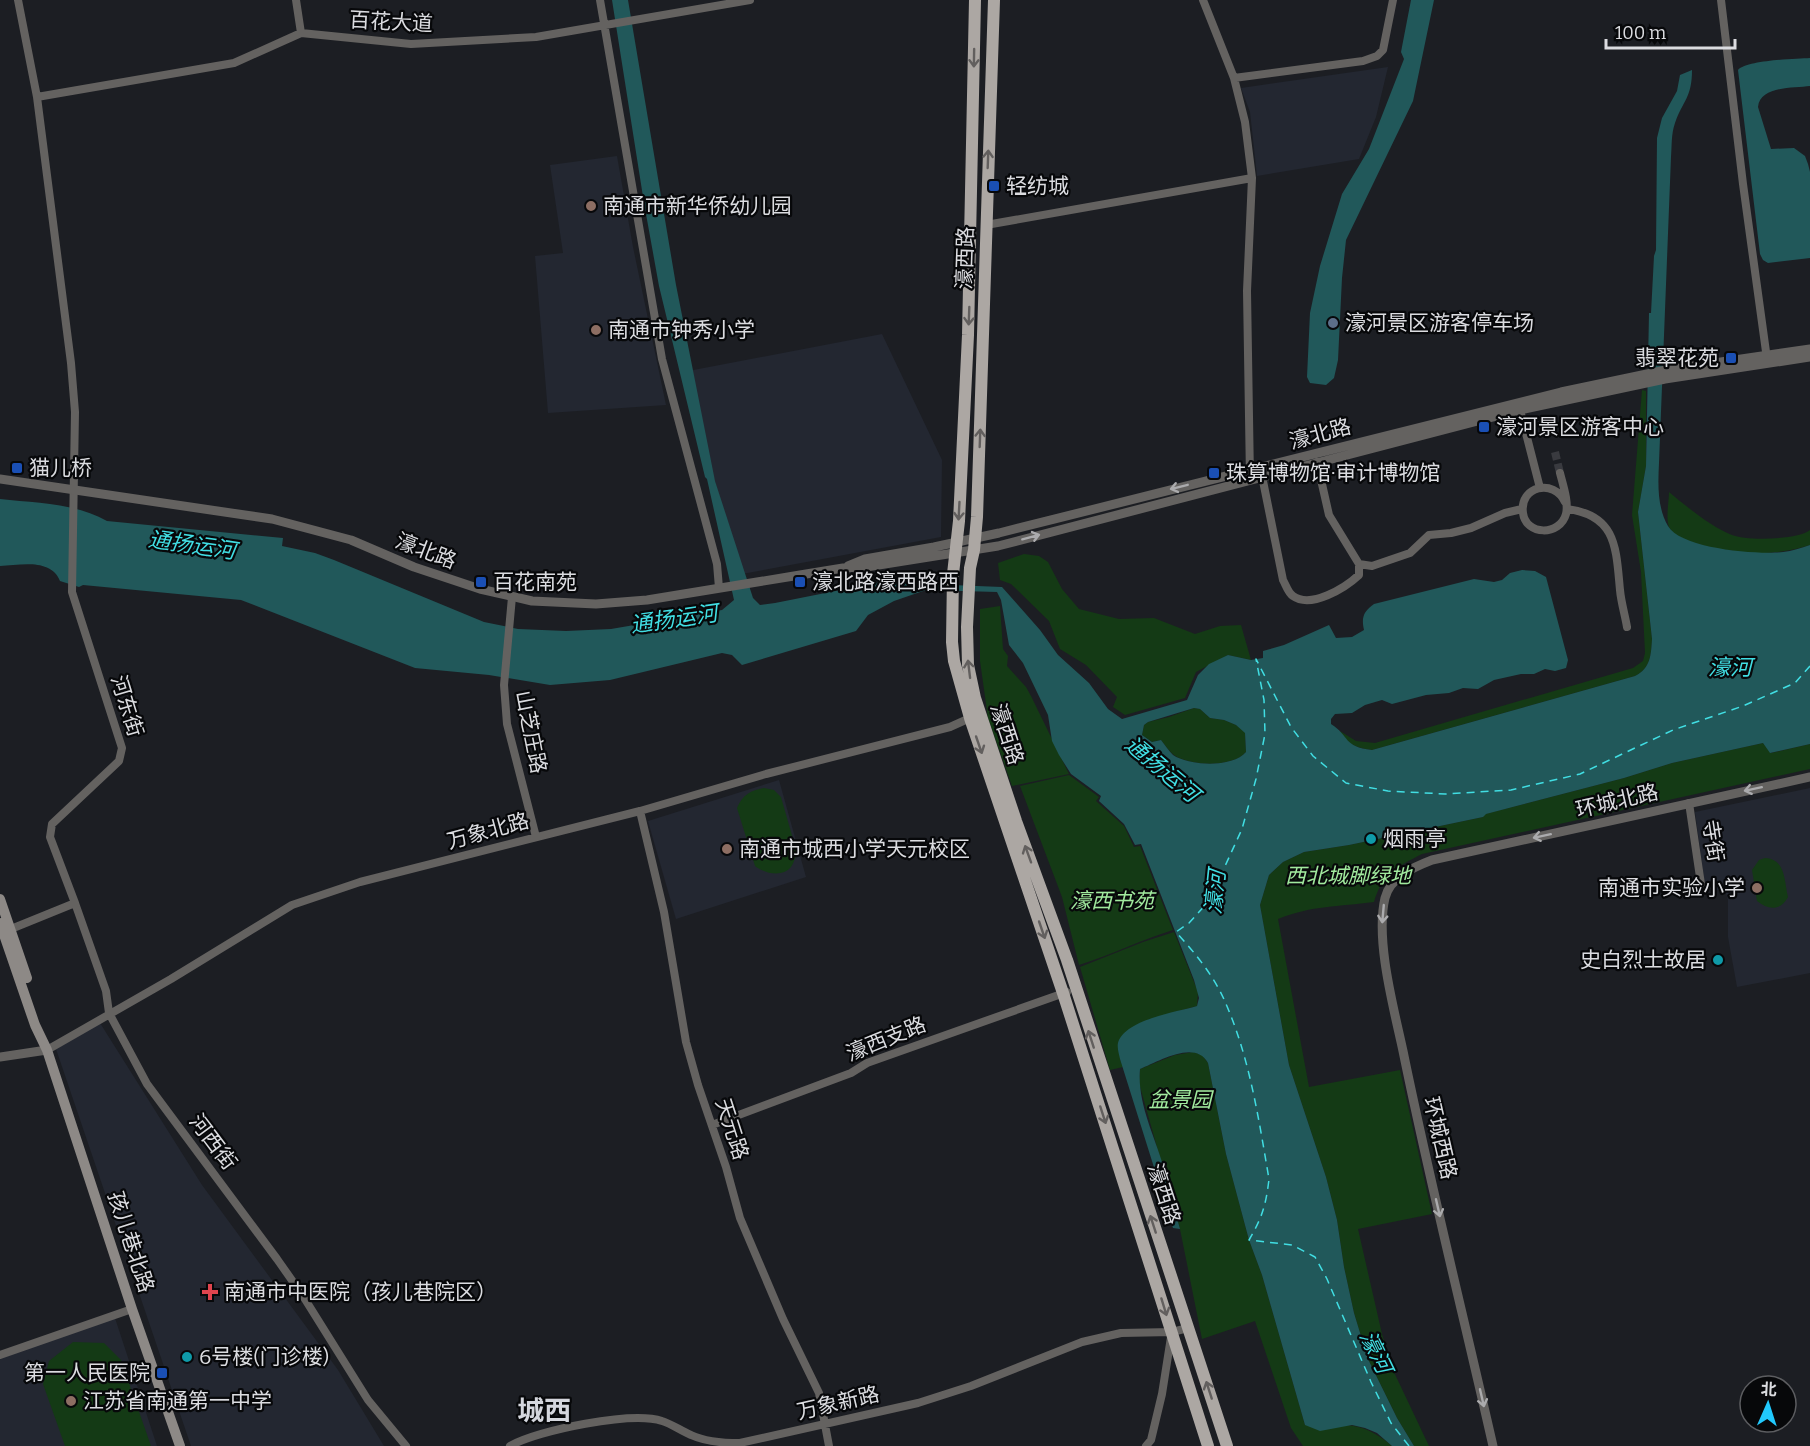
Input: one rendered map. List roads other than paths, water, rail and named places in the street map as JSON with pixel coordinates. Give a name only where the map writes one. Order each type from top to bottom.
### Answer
[{"type":"main road","name":"濠西路","points":[[975,0],[968,335],[953,574],[954,661],[970,718],[1188,1328],[1227,1446]]},
{"type":"main road","name":"濠西路","points":[[994,0],[977,517],[970,568],[968,664],[975,698],[1016,821],[1067,960],[1069,991],[1208,1446]]},
{"type":"main road","name":"孩儿巷北路","points":[[0,899],[5,928],[35,1025],[47,1050],[132,1309],[180,1446]]},
{"type":"street","name":"河东街","points":[[18,0],[37,98],[71,363],[75,412],[72,592],[123,748],[119,761],[52,824],[50,837],[75,903]]},
{"type":"street","points":[[296,0],[301,33]]},
{"type":"street","points":[[600,0],[607,24],[662,358],[722,588]]},
{"type":"street","name":"百花大道","points":[[37,98],[234,63],[301,33],[411,44],[536,37],[750,0]]},
{"type":"street","points":[[1203,0],[1234,78],[1245,122],[1252,178],[1247,291],[1250,475]]},
{"type":"street","points":[[1234,78],[1377,57],[1383,50],[1393,0]]},
{"type":"street","points":[[1720,0],[1767,359]]},
{"type":"street","points":[[986,225],[1252,178]]},
{"type":"street","name":"濠北路","points":[[1250,475],[1439,422],[1644,378],[1767,359],[1810,349]]},
{"type":"street","name":"濠北路","points":[[1767,359],[1810,357]]},
{"type":"street","name":"濠北路","points":[[0,479],[272,519],[351,540],[449,580],[512,597],[596,604],[647,600],[843,568],[865,559],[975,544],[1215,478],[1262,476],[1644,378]]},
{"type":"street","points":[[1521,410],[1540,488]]},
{"type":"street","points":[[1262,476],[1283,580],[1291,596],[1301,600],[1319,598],[1351,583],[1359,575],[1359,564],[1329,515],[1317,462]]},
{"type":"street","points":[[1560,473],[1566,506],[1562,524],[1548,531],[1541,531],[1528,524],[1522,509],[1527,496],[1540,488],[1556,490],[1562,494],[1566,506]]},
{"type":"street","points":[[1566,506],[1597,518],[1615,547],[1620,592],[1628,627]]},
{"type":"street","points":[[1359,564],[1372,566],[1410,553],[1430,536],[1471,528],[1505,513],[1522,509]]},
{"type":"street","name":"山芝庄路","points":[[512,597],[504,685],[507,724],[536,837]]},
{"type":"street","name":"万象北路","points":[[47,1050],[171,979],[292,904],[360,882],[640,811],[766,774],[950,727],[970,718]]},
{"type":"street","name":"环城北路","points":[[1432,860],[1810,777]]},
{"type":"street","name":"寺街","points":[[1689,804],[1701,884]]},
{"type":"street","name":"天元路","points":[[640,811],[664,912],[686,1042],[698,1085],[740,1218],[783,1319],[819,1393],[829,1446]]},
{"type":"street","name":"环城西路","points":[[1432,860],[1394,881],[1385,895],[1382,940],[1415,1110],[1493,1446]]},
{"type":"street","points":[[5,928],[75,903]]},
{"type":"street","name":"河西街","points":[[75,903],[105,991],[109,1013],[147,1084],[277,1259],[369,1400],[406,1446]]},
{"type":"street","name":"濠西支路","points":[[712,1125],[851,1073],[867,1063],[1069,991]]},
{"type":"street","points":[[0,1057],[47,1050]]},
{"type":"street","points":[[0,1355],[132,1309]]},
{"type":"street","name":"万象新路","points":[[510,1446],[548,1432],[634,1417],[661,1420],[694,1437],[720,1443],[740,1443],[918,1403],[971,1386],[1082,1342],[1121,1334],[1172,1332],[1188,1328]]},
{"type":"street","points":[[1146,1446],[1151,1440],[1162,1394],[1172,1332]]},
{"type":"water","name":"濠河","points":[[612,0],[628,0],[676,285],[715,481],[753,598],[760,605],[916,575],[924,577],[926,584],[1002,587],[1040,630],[1058,655],[1089,683],[1108,709],[1122,719],[1187,700],[1198,675],[1209,664],[1228,655],[1251,660],[1263,658],[1263,651],[1284,645],[1329,625],[1336,638],[1352,637],[1364,630],[1364,615],[1374,604],[1474,579],[1494,582],[1502,580],[1510,573],[1522,570],[1535,571],[1546,577],[1568,660],[1566,668],[1555,671],[1545,669],[1534,674],[1521,674],[1494,680],[1478,689],[1463,688],[1392,704],[1382,700],[1365,705],[1352,713],[1335,714],[1331,719],[1331,724],[1351,744],[1372,750],[1635,676],[1647,665],[1652,639],[1638,512],[1646,466],[1649,313],[1651,313],[1656,250],[1657,138],[1662,118],[1677,91],[1680,75],[1692,70],[1689,93],[1675,123],[1672,140],[1659,471],[1660,503],[1664,519],[1676,534],[1704,545],[1721,549],[1772,553],[1810,545],[1810,744],[1770,753],[1763,743],[1672,763],[1486,814],[1483,817],[1304,852],[1283,862],[1269,875],[1260,905],[1289,1065],[1326,1177],[1337,1220],[1354,1313],[1368,1359],[1397,1418],[1414,1446],[1392,1446],[1377,1433],[1352,1425],[1320,1431],[1305,1425],[1262,1275],[1249,1240],[1226,1154],[1208,1063],[1202,1056],[1194,1053],[1176,1054],[1140,1069],[1141,1094],[1147,1118],[1180,1229],[1173,1228],[1120,1059],[1118,1045],[1124,1033],[1133,1027],[1154,1017],[1197,1006],[1199,998],[1141,844],[1135,845],[1124,824],[1099,801],[1101,796],[1071,774],[1052,741],[1048,715],[1023,663],[1009,645],[1001,600],[997,592],[926,590],[894,601],[868,615],[856,631],[742,665],[732,655],[722,653],[610,680],[550,685],[489,675],[415,668],[241,600],[83,585],[79,587],[60,581],[50,569],[42,566],[25,564],[0,566],[0,499],[68,507],[107,521],[283,538],[282,546],[315,553],[334,560],[484,622],[518,629],[566,631],[611,629],[722,610],[734,600],[707,479],[659,286]],"holes":[[[1194,708],[1200,709],[1210,718],[1236,725],[1245,733],[1246,752],[1231,761],[1200,763],[1180,759],[1173,755],[1161,740],[1152,742],[1142,735],[1144,725],[1148,722]]]},
{"type":"water","points":[[1411,0],[1434,0],[1413,101],[1346,240],[1338,360],[1334,378],[1326,385],[1310,383],[1307,377],[1310,313],[1320,266],[1342,194],[1369,149],[1404,59],[1401,52]]},
{"type":"water","points":[[1810,58],[1810,86],[1771,92],[1760,100],[1758,107],[1771,149],[1794,148],[1805,156],[1810,172],[1810,258],[1768,263],[1760,254],[1738,70],[1761,62]]},
{"type":"tunnel","points":[[1555,452],[1560,473]]},
{"type":"place","name":"轻纺城","points":[[994,186]]},
{"type":"place","name":"南通市新华侨幼儿园","points":[[591,206]]},
{"type":"place","name":"濠河景区游客停车场","points":[[1333,323]]},
{"type":"place","name":"南通市钟秀小学","points":[[596,330]]},
{"type":"place","name":"翡翠花苑","points":[[1731,358]]},
{"type":"place","name":"濠河景区游客中心","points":[[1484,427]]},
{"type":"place","name":"猫儿桥","points":[[17,468]]},
{"type":"place","name":"珠算博物馆·审计博物馆","points":[[1214,473]]},
{"type":"place","name":"百花南苑","points":[[481,582]]},
{"type":"place","name":"濠北路濠西路西","points":[[800,582]]},
{"type":"place","name":"烟雨亭","points":[[1371,839]]},
{"type":"place","name":"南通市城西小学天元校区","points":[[727,849]]},
{"type":"place","name":"南通市实验小学","points":[[1757,888]]},
{"type":"place","name":"史白烈士故居","points":[[1718,960]]},
{"type":"place","name":"南通市中医院（孩儿巷院区）","points":[[210,1292]]},
{"type":"place","name":"6号楼(门诊楼)","points":[[187,1357]]},
{"type":"place","name":"第一人民医院","points":[[162,1373]]},
{"type":"place","name":"江苏省南通第一中学","points":[[71,1401]]},
{"type":"district","name":"城西","points":[[544,1411]]},
{"type":"water label","name":"通扬运河","points":[[192,545]]},
{"type":"water label","name":"通扬运河","points":[[674,619]]},
{"type":"water label","name":"通扬运河","points":[[1162,769]]},
{"type":"park label","name":"西北城脚绿地","points":[[1348,876]]},
{"type":"park label","name":"濠西书苑","points":[[1112,901]]},
{"type":"park label","name":"盆景园","points":[[1180,1100]]}]
